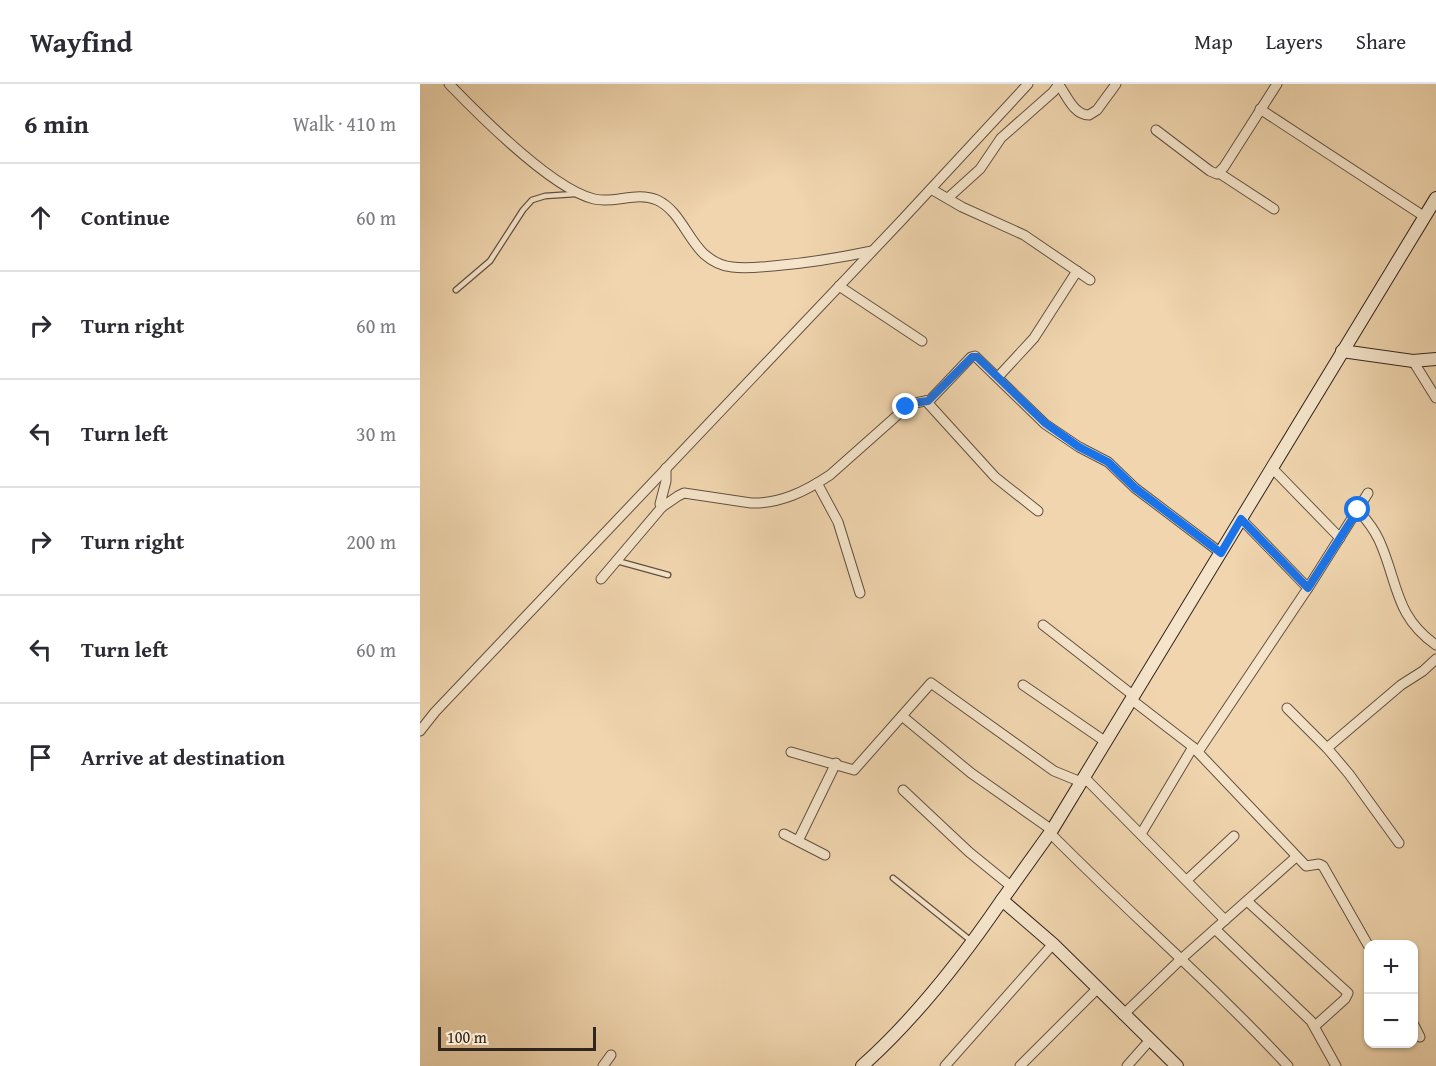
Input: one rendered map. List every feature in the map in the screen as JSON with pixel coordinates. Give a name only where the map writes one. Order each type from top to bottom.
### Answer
[{"type":"street","points":[[449,84],[532,161],[563,185],[579,194],[596,199],[640,196],[654,198],[668,207],[703,253],[719,264],[732,267],[818,262],[873,251]]},
{"type":"street","points":[[420,731],[435,712],[932,189],[1028,84]]},
{"type":"street","points":[[948,198],[976,173],[1001,138],[1059,84],[1075,109],[1082,115],[1089,116],[1097,110],[1116,84]]},
{"type":"street","points":[[1219,173],[1277,84]]},
{"type":"street","points":[[1260,109],[1425,217]]},
{"type":"street","points":[[1156,130],[1212,173],[1219,173],[1274,209]]},
{"type":"street","points":[[932,189],[962,207],[1017,231],[1090,280]]},
{"type":"street","points":[[862,1066],[927,999],[972,942],[1051,831],[1436,198]]},
{"type":"street","points":[[998,377],[1034,338],[1077,271]]},
{"type":"street","points":[[839,286],[922,341]]},
{"type":"street","points":[[1342,351],[1413,361],[1436,359]]},
{"type":"street","points":[[601,579],[662,507],[684,494],[751,503],[784,499],[817,483],[848,459],[906,407],[913,403],[926,401],[974,356],[1045,423],[1079,447],[1108,462],[1135,488],[1221,553]]},
{"type":"street","points":[[1413,361],[1436,398]]},
{"type":"street","points":[[926,401],[994,477],[1038,511]]},
{"type":"street","points":[[662,507],[660,504],[666,481],[666,468]]},
{"type":"street","points":[[1272,468],[1340,538]]},
{"type":"street","points":[[817,483],[838,522],[860,593]]},
{"type":"street","points":[[1141,834],[1195,749],[1308,588],[1368,493]]},
{"type":"street","points":[[1358,510],[1379,540],[1401,606],[1419,631],[1436,645]]},
{"type":"street","points":[[1241,519],[1308,588]]},
{"type":"street","points":[[1042,625],[1195,749],[1307,867],[1317,864],[1323,866],[1365,940]]},
{"type":"street","points":[[1327,748],[1401,685],[1423,671],[1436,659]]},
{"type":"street","points":[[791,752],[856,769],[932,683],[1054,771],[1083,780],[1141,834],[1225,920]]},
{"type":"street","points":[[1023,685],[1106,742]]},
{"type":"street","points":[[1287,708],[1349,774],[1399,843]]},
{"type":"street","points":[[902,716],[971,773],[1051,831],[1106,890],[1288,1066]]},
{"type":"street","points":[[798,841],[836,763]]},
{"type":"street","points":[[903,790],[969,852],[1012,887]]},
{"type":"street","points":[[784,834],[825,855]]},
{"type":"street","points":[[1186,880],[1234,836]]},
{"type":"street","points":[[1123,1015],[1180,960],[1296,857]]},
{"type":"street","points":[[1002,900],[1053,944],[1177,1066]]},
{"type":"street","points":[[1247,901],[1347,993],[1346,999],[1315,1026]]},
{"type":"street","points":[[1215,929],[1315,1026],[1336,1066]]},
{"type":"street","points":[[945,1066],[1053,944]]},
{"type":"street","points":[[1020,1066],[1097,989]]},
{"type":"street","points":[[1127,1066],[1150,1040]]},
{"type":"street","points":[[603,1066],[611,1055]]},
{"type":"lane","points":[[456,290],[490,261],[532,200],[545,196],[579,194]]},
{"type":"lane","points":[[617,561],[668,575]]},
{"type":"lane","points":[[893,878],[972,942]]},
{"type":"route","points":[[906,407],[913,403],[928,401],[975,356],[1045,423],[1079,447],[1108,462],[1135,488],[1221,553],[1241,519],[1308,588],[1358,510]]}]
